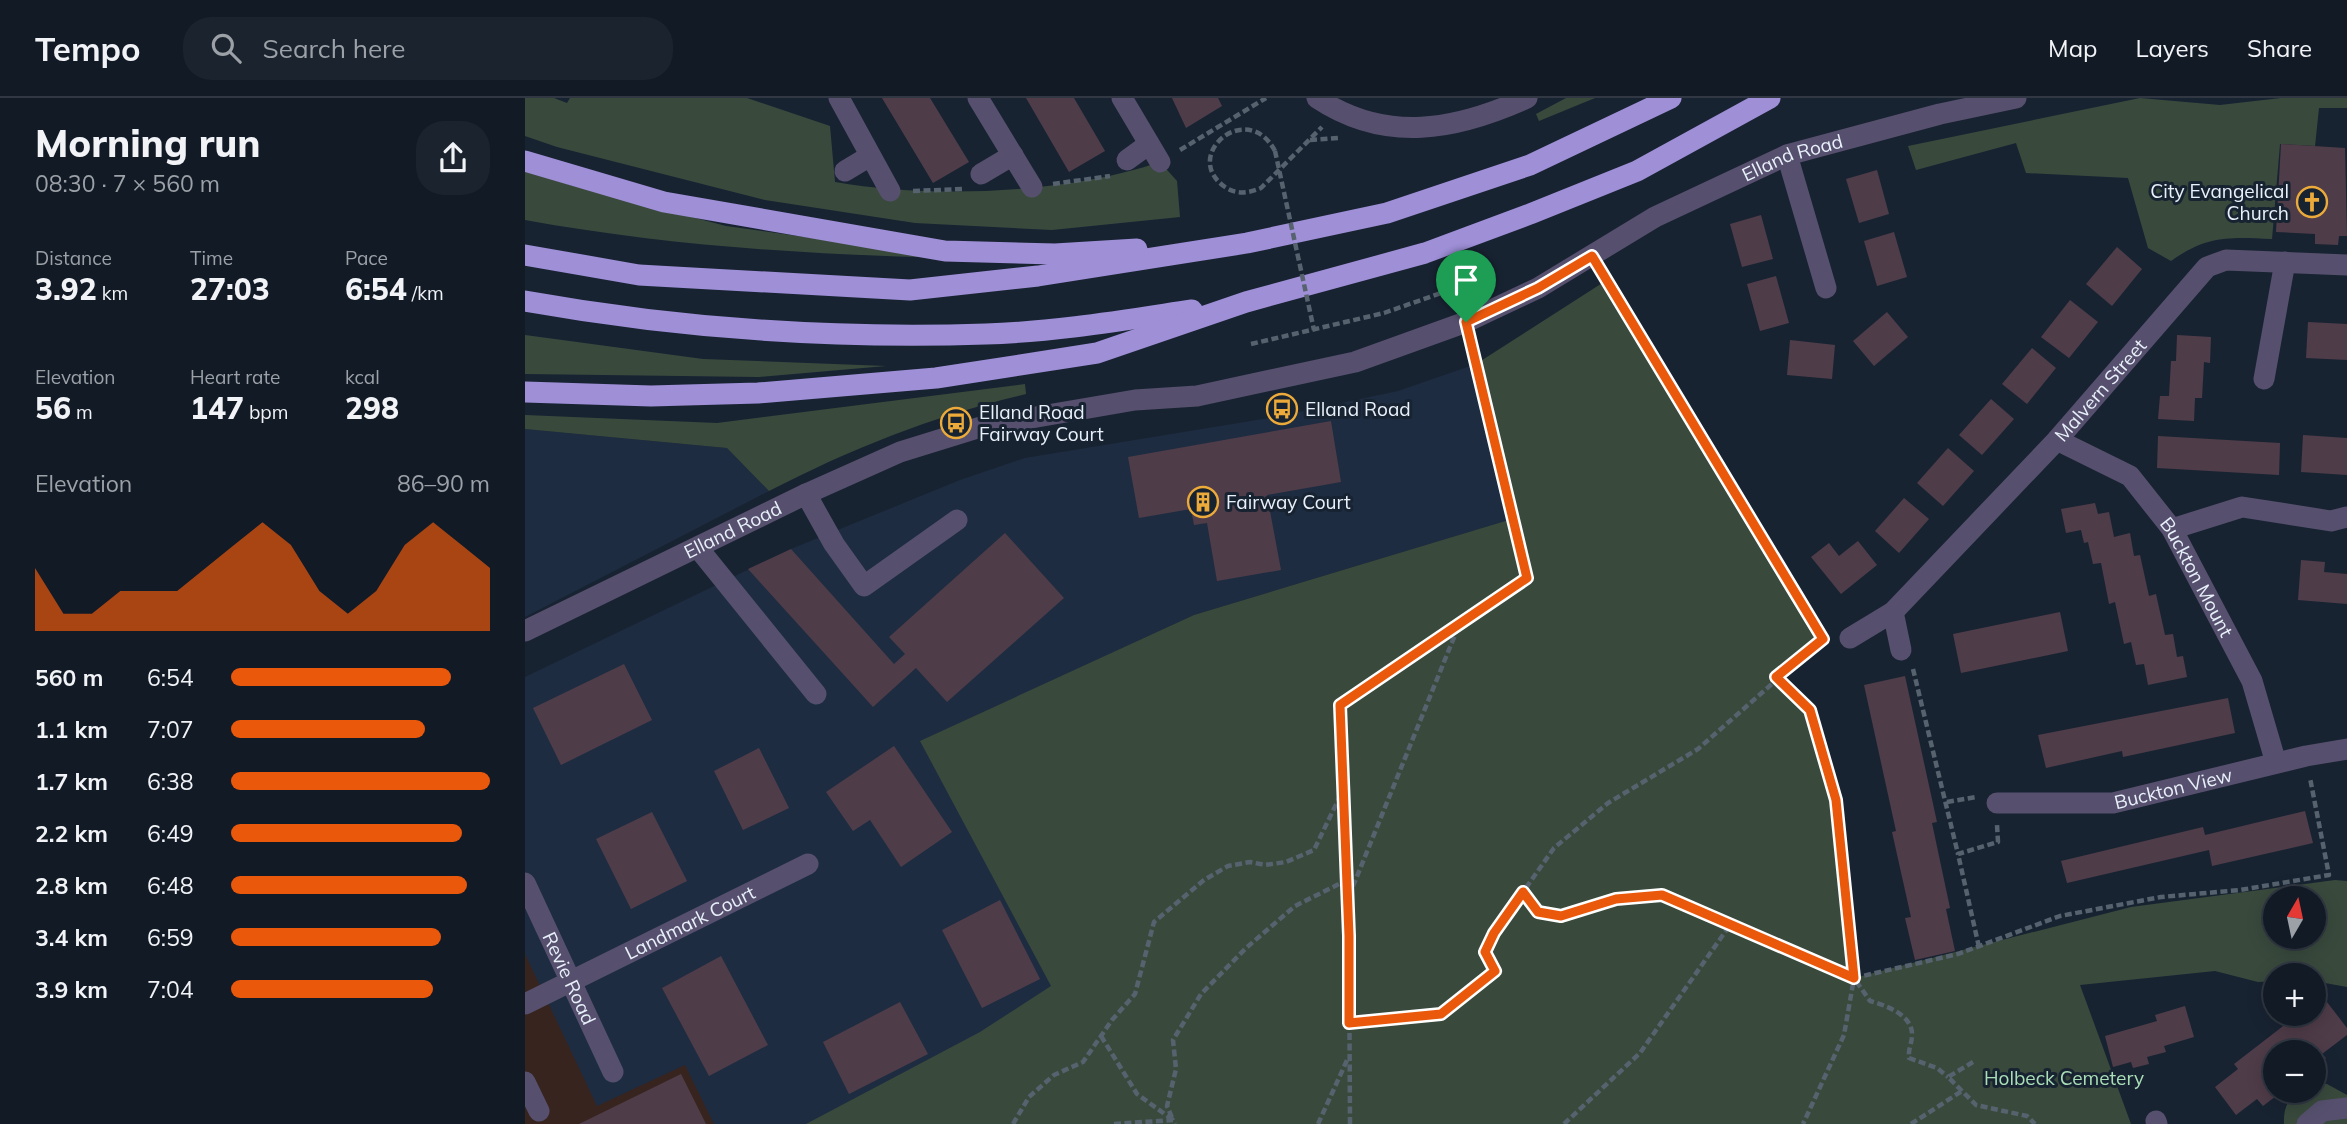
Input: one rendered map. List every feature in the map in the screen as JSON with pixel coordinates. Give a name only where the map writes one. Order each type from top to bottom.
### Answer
[{"type":"highway","points":[[525,255],[639,275],[910,290],[1038,276],[1248,243],[1387,213],[1530,165],[1671,98]]},
{"type":"highway","points":[[525,392],[651,396],[758,393],[936,378],[1097,353],[1246,302],[1425,253],[1530,214],[1637,171],[1770,98]]},
{"type":"highway","points":[[525,161],[664,202],[945,251],[1055,254],[1248,243]]},
{"type":"highway","points":[[525,301],[668,324],[768,330],[975,334],[1112,322],[1246,302]]},
{"type":"street","points":[[839,98],[890,191]]},
{"type":"street","points":[[978,98],[1032,187]]},
{"type":"street","points":[[1119,168],[1155,153],[1122,98]]},
{"type":"street","points":[[1317,98],[1337,111],[1377,124],[1415,128],[1456,125],[1527,98]]},
{"type":"street","name":"Elland Road","points":[[525,631],[806,494],[900,452],[984,426],[1135,400],[1197,396],[1260,385],[1355,362],[1466,322],[1538,288],[1655,217],[1787,155],[1940,114],[2016,98]]},
{"type":"street","points":[[974,181],[1013,155]]},
{"type":"street","points":[[1787,155],[1826,288]]},
{"type":"street","points":[[845,171],[870,156]]},
{"type":"street","name":"Malvern Street","points":[[1850,638],[1893,612],[2057,440],[2207,267],[2227,260],[2347,265]]},
{"type":"street","points":[[2264,379],[2285,262]]},
{"type":"street","name":"Buckton Mount","points":[[2057,440],[2130,476],[2172,529],[2252,681],[2276,763]]},
{"type":"street","points":[[806,494],[834,544],[864,586],[957,520]]},
{"type":"street","points":[[2172,529],[2242,507],[2331,521],[2347,517]]},
{"type":"street","points":[[698,548],[816,694]]},
{"type":"street","points":[[1893,612],[1901,650]]},
{"type":"street","name":"Buckton View","points":[[1997,803],[2113,803],[2306,756],[2347,749]]},
{"type":"street","name":"Landmark Court","points":[[525,1004],[809,864]]},
{"type":"street","name":"Revie Road","points":[[525,883],[613,1072]]},
{"type":"street","points":[[525,1082],[539,1111]]},
{"type":"street","points":[[2308,1124],[2322,1111],[2347,1108]]},
{"type":"path","points":[[1155,153],[1266,98]]},
{"type":"path","points":[[1314,330],[1275,151],[1271,141],[1253,128],[1231,129],[1215,143],[1210,165],[1213,175],[1229,190],[1240,193],[1261,188],[1337,111]]},
{"type":"path","points":[[1032,187],[1119,168]]},
{"type":"path","points":[[890,191],[974,181]]},
{"type":"path","points":[[1349,1023],[1441,1014],[1495,971],[1485,952],[1494,933],[1554,848],[1608,803],[1698,749],[1776,677],[1823,639],[1592,256]]},
{"type":"path","points":[[1251,344],[1384,313],[1458,287],[1527,578],[1340,705],[1348,899],[1350,1124]]},
{"type":"path","points":[[1348,899],[1459,624]]},
{"type":"path","points":[[1901,650],[1915,672],[1979,947]]},
{"type":"path","points":[[1776,677],[1810,710],[1836,800],[1854,978],[1844,1034],[1803,1124]]},
{"type":"path","points":[[1854,978],[1979,947],[2060,916],[2161,897],[2240,890],[2329,875],[2306,756]]},
{"type":"path","points":[[1013,1124],[1029,1097],[1054,1075],[1083,1062],[1135,994],[1154,922],[1203,880],[1228,866],[1250,862],[1265,865],[1286,863],[1314,850],[1343,789]]},
{"type":"path","points":[[1958,855],[1998,842],[1997,803]]},
{"type":"path","points":[[1174,1122],[1167,1106],[1176,1069],[1173,1040],[1201,994],[1246,947],[1294,906],[1347,880]]},
{"type":"path","points":[[1523,892],[1538,912],[1561,916],[1616,899],[1662,895],[1854,978],[1870,1001],[1888,1006],[1908,1022],[1913,1036],[1909,1058],[1937,1068],[1976,1105],[2027,1116],[2035,1124]]},
{"type":"path","points":[[1563,1124],[1640,1053],[1731,925]]},
{"type":"path","points":[[1101,1036],[1137,1094],[1174,1122]]},
{"type":"path","points":[[1318,1124],[1349,1054]]},
{"type":"path","points":[[1948,1077],[1973,1062]]},
{"type":"path","points":[[1911,1124],[1962,1091]]},
{"type":"path","points":[[1114,1124],[1174,1122]]},
{"type":"shaded area","points":[[1476,364],[1512,519],[1194,615],[921,741],[1066,1014],[847,1124],[525,1124],[525,677],[791,549],[960,480],[1025,458],[1275,417],[1398,391]]},
{"type":"shaded area","points":[[525,429],[727,448],[769,491],[525,617]]},
{"type":"shaded area","points":[[525,954],[597,1106],[685,1065],[714,1124],[525,1124]]},
{"type":"green space","points":[[525,98],[554,98],[567,103],[570,98],[747,98],[830,126],[835,182],[873,187],[956,192],[1041,187],[1123,173],[1160,162],[1177,181],[1180,217],[1052,230],[915,223],[765,200],[557,147],[525,136]]},
{"type":"green space","points":[[1566,98],[1595,98],[1539,121],[1536,114]]},
{"type":"green space","points":[[2140,98],[2220,105],[2281,98],[2347,98],[2347,108],[2319,108],[2315,146],[2280,144],[2272,239],[2244,238],[2208,242],[2171,261],[2148,248],[2128,178],[2026,173],[2016,143],[1916,170],[1908,146]]},
{"type":"green space","points":[[525,170],[570,185],[726,226],[957,258],[740,248],[525,220]]},
{"type":"green space","name":"Holbeck Cemetery","points":[[1607,280],[1823,639],[1776,677],[1810,710],[1836,800],[1854,978],[2131,907],[2263,890],[2263,949],[2326,949],[2326,886],[2290,886],[2335,880],[2347,881],[2347,987],[2326,983],[2326,963],[2263,963],[2263,982],[2215,971],[2080,985],[2131,1124],[806,1124],[980,1032],[1051,986],[920,741],[1194,615],[1512,519],[1476,364]]},
{"type":"green space","points":[[525,335],[703,359],[886,366],[759,377],[525,374]]},
{"type":"green space","points":[[1025,384],[1026,394],[895,434],[769,491],[727,448],[525,429],[525,415],[717,423]]},
{"type":"green space","points":[[2327,1084],[2347,1095],[2347,1124],[2284,1124],[2287,1104],[2326,1103]]},
{"type":"building","points":[[882,98],[930,98],[969,162],[933,183]]},
{"type":"building","points":[[1026,98],[1074,98],[1105,151],[1069,172]]},
{"type":"building","points":[[1172,98],[1218,98],[1222,106],[1186,128]]},
{"type":"building","name":"City Evangelical Church","points":[[2281,144],[2345,148],[2347,236],[2339,236],[2338,245],[2315,244],[2315,234],[2276,232]]},
{"type":"building","points":[[1877,170],[1889,214],[1859,223],[1846,179]]},
{"type":"building","points":[[1761,215],[1773,259],[1742,267],[1730,224]]},
{"type":"building","points":[[1894,232],[1907,277],[1877,286],[1864,241]]},
{"type":"building","points":[[2117,247],[2142,269],[2112,306],[2086,284]]},
{"type":"building","points":[[1776,276],[1789,323],[1760,331],[1747,284]]},
{"type":"building","points":[[2070,300],[2098,322],[2069,358],[2041,337]]},
{"type":"building","points":[[1887,312],[1908,337],[1874,366],[1853,341]]},
{"type":"building","points":[[2308,322],[2347,324],[2347,360],[2306,358]]},
{"type":"building","points":[[2177,335],[2211,337],[2210,363],[2204,362],[2202,398],[2195,398],[2194,421],[2158,419],[2160,396],[2169,396],[2171,361],[2176,361]]},
{"type":"building","points":[[1790,340],[1835,345],[1832,379],[1787,375]]},
{"type":"building","points":[[2032,348],[2056,368],[2027,404],[2002,384]]},
{"type":"building","points":[[1991,399],[2014,419],[1982,455],[1959,435]]},
{"type":"building","name":"Fairway Court","points":[[1331,421],[1341,482],[1267,495],[1281,570],[1217,581],[1207,523],[1194,525],[1191,509],[1139,518],[1128,457]]},
{"type":"building","points":[[2303,435],[2347,438],[2347,475],[2301,472]]},
{"type":"building","points":[[2158,436],[2280,443],[2279,475],[2157,468]]},
{"type":"building","points":[[1948,448],[1974,471],[1943,506],[1917,483]]},
{"type":"building","points":[[1904,498],[1929,519],[1899,553],[1875,531]]},
{"type":"building","points":[[2095,503],[2098,514],[2109,512],[2114,537],[2130,533],[2134,556],[2140,555],[2149,596],[2156,594],[2165,635],[2173,634],[2177,657],[2183,656],[2187,677],[2148,685],[2144,664],[2136,665],[2131,642],[2124,644],[2115,602],[2109,604],[2101,563],[2093,564],[2088,542],[2084,543],[2081,530],[2066,533],[2061,509]]},
{"type":"building","points":[[1005,533],[1064,598],[947,702],[916,668],[873,707],[748,569],[791,549],[894,664],[905,654],[889,637]]},
{"type":"building","points":[[1858,541],[1877,565],[1841,594],[1811,557],[1829,543],[1839,556]]},
{"type":"building","points":[[2301,560],[2325,562],[2324,572],[2347,574],[2347,604],[2298,600]]},
{"type":"building","points":[[2060,612],[2068,651],[1961,673],[1953,634]]},
{"type":"building","points":[[624,664],[652,720],[561,765],[533,708]]},
{"type":"building","points":[[1905,676],[1937,822],[1932,823],[1950,908],[1946,909],[1955,951],[1915,960],[1905,918],[1911,917],[1892,832],[1896,831],[1864,685]]},
{"type":"building","points":[[2228,698],[2235,733],[2123,757],[2122,751],[2046,768],[2038,735]]},
{"type":"building","points":[[894,746],[952,832],[901,867],[870,820],[853,831],[826,792]]},
{"type":"building","points":[[759,748],[789,808],[743,830],[714,771]]},
{"type":"building","points":[[2305,811],[2313,843],[2212,866],[2209,850],[2067,883],[2061,861],[2203,827],[2205,835]]},
{"type":"building","points":[[652,812],[687,881],[631,909],[596,839]]},
{"type":"building","points":[[1000,900],[1040,979],[982,1008],[942,930]]},
{"type":"building","points":[[721,956],[768,1045],[709,1076],[662,988]]},
{"type":"building","points":[[900,1002],[928,1054],[849,1094],[823,1042]]},
{"type":"building","points":[[2326,1003],[2347,1028],[2347,1035],[2326,1051],[2326,1040],[2265,1040],[2283,1026],[2326,1026]]},
{"type":"building","points":[[2185,1006],[2194,1037],[2164,1046],[2166,1052],[2147,1057],[2149,1064],[2133,1068],[2131,1062],[2113,1067],[2105,1036],[2157,1021],[2155,1015]]},
{"type":"building","points":[[2263,1042],[2263,1103],[2267,1103],[2263,1106],[2257,1099],[2236,1115],[2215,1087],[2238,1069],[2234,1064]]},
{"type":"building","points":[[681,1074],[706,1124],[579,1124]]},
{"type":"place","name":"City Evangelical Church","points":[[2312,202]]},
{"type":"place","name":"Elland Road","points":[[1282,409]]},
{"type":"place","name":"Elland Road Fairway Court","points":[[956,423]]},
{"type":"place","name":"Fairway Court","points":[[1203,502]]},
{"type":"route","points":[[1592,256],[1823,639],[1776,677],[1810,710],[1836,800],[1854,978],[1662,895],[1616,899],[1561,916],[1538,912],[1523,892],[1494,933],[1485,952],[1495,971],[1441,1014],[1349,1023],[1349,936],[1340,705],[1527,578],[1466,322],[1538,288],[1592,256]]}]
